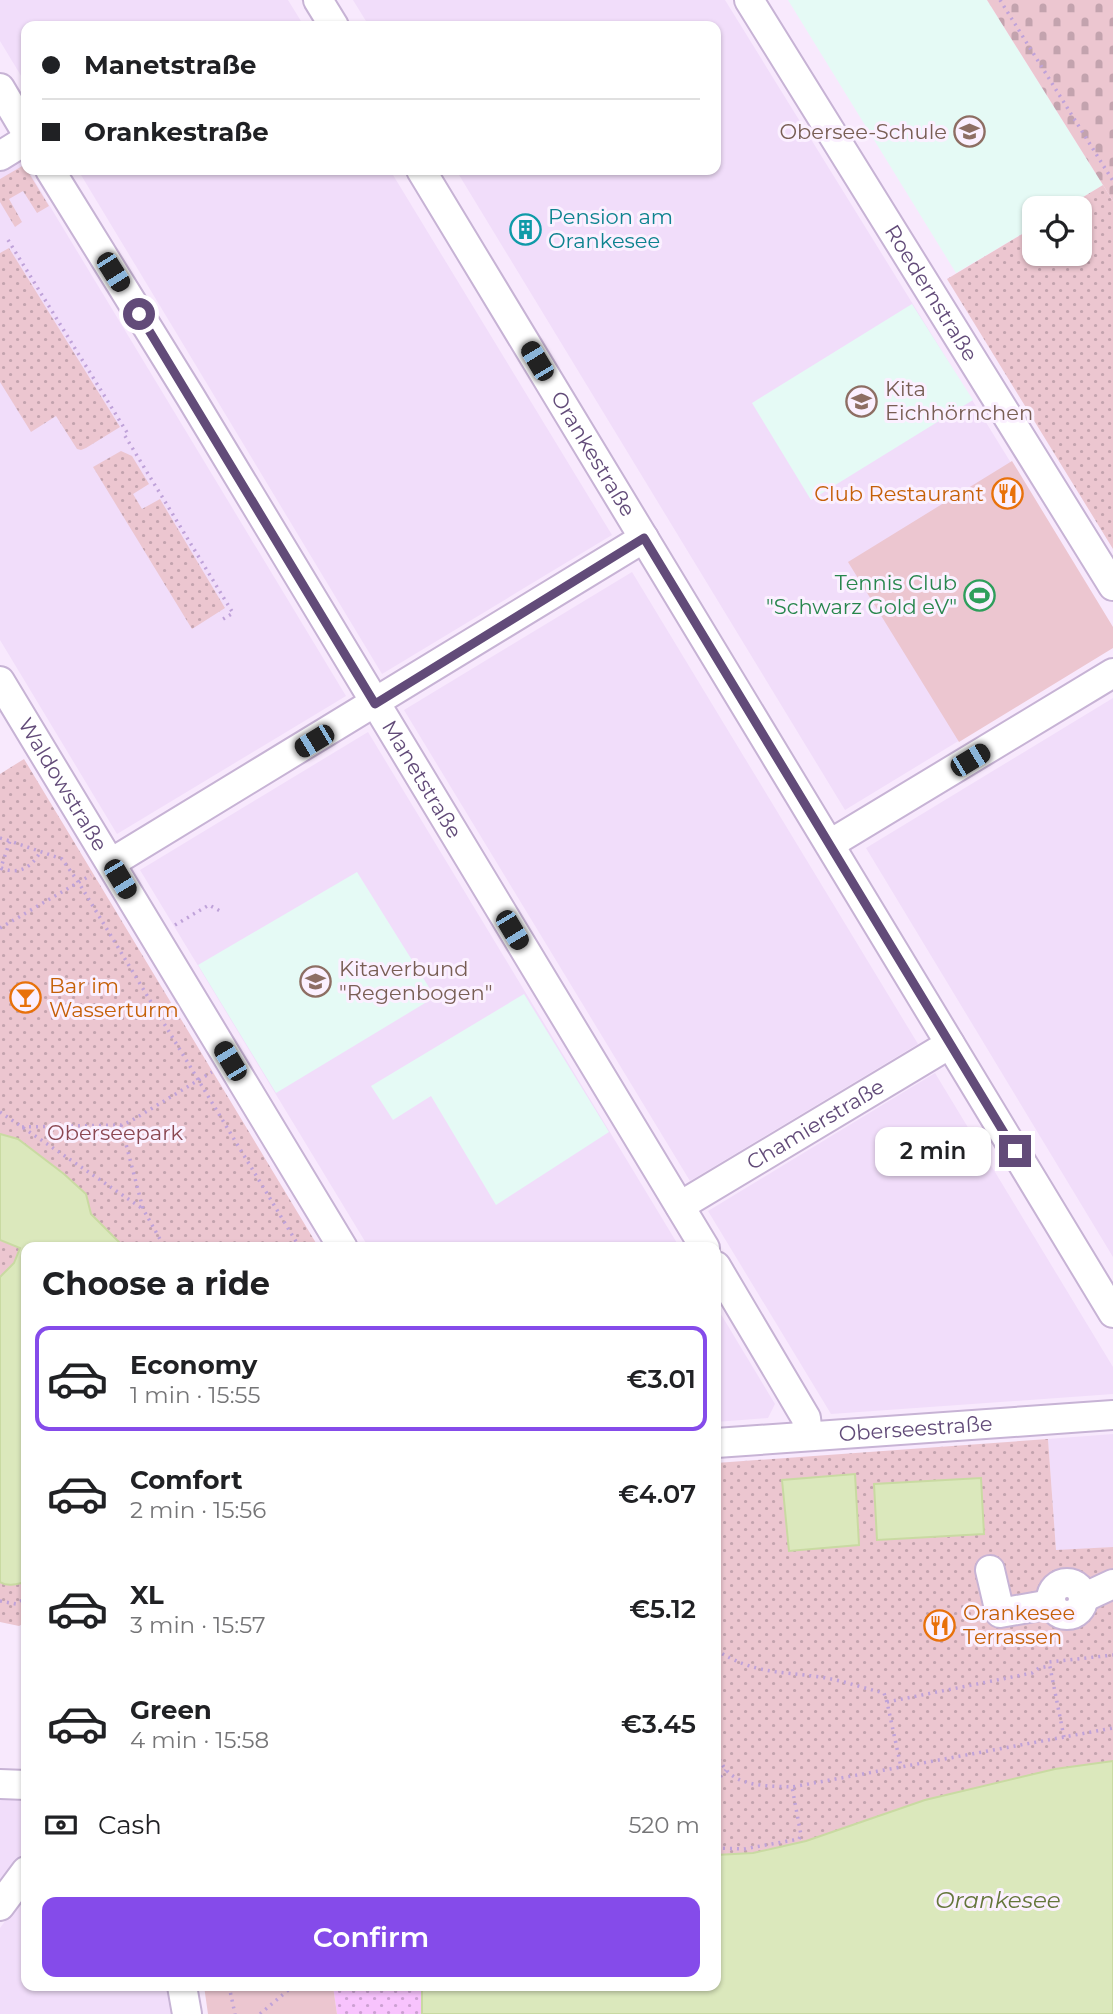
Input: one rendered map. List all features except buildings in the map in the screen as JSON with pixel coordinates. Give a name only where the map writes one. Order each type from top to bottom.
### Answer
[{"type":"street","points":[[318,0],[331,21]]},
{"type":"street","name":"Roedernstraße","points":[[749,0],[1113,586]]},
{"type":"street","points":[[0,88],[21,124]]},
{"type":"street","points":[[0,156],[21,143]]},
{"type":"street","name":"Manetstraße","points":[[53,175],[701,1242]]},
{"type":"street","name":"Orankestraße","points":[[424,175],[1113,1313]]},
{"type":"street","points":[[103,868],[644,538]]},
{"type":"street","points":[[830,844],[1113,673]]},
{"type":"street","name":"Waldowstraße","points":[[0,681],[103,868],[339,1242]]},
{"type":"street","name":"Chamierstraße","points":[[680,1206],[950,1044]]},
{"type":"street","points":[[721,1274],[806,1418],[808,1436]]},
{"type":"street","name":"Oberseestraße","points":[[721,1443],[1113,1415]]},
{"type":"street","points":[[990,1570],[1000,1614],[1051,1604],[1058,1613],[1068,1616],[1081,1608],[1083,1598],[1113,1584]]},
{"type":"street","points":[[0,1784],[21,1785]]},
{"type":"street","points":[[0,1906],[21,1878]]},
{"type":"street","points":[[183,1991],[187,2014]]},
{"type":"path","points":[[999,0],[1113,181]]},
{"type":"path","points":[[8,240],[233,613],[220,621]]},
{"type":"path","points":[[0,838],[62,859],[296,1242]]},
{"type":"path","points":[[10,841],[0,869],[21,870],[31,865],[41,852]]},
{"type":"path","points":[[0,928],[103,868]]},
{"type":"path","points":[[170,928],[209,905],[222,912]]},
{"type":"path","points":[[22,1127],[121,1125],[210,1073]]},
{"type":"path","points":[[0,1112],[143,1209]]},
{"type":"path","points":[[121,1125],[143,1209],[162,1242]]},
{"type":"path","points":[[0,1601],[16,1604],[21,1601]]},
{"type":"path","points":[[721,1653],[737,1663],[757,1669],[822,1677],[884,1693],[901,1767]]},
{"type":"path","points":[[1064,1737],[1049,1662],[1113,1656]]},
{"type":"path","points":[[887,1702],[1032,1673],[1039,1668],[1050,1666]]},
{"type":"path","points":[[721,1762],[726,1770],[741,1780],[792,1787],[1113,1728]]},
{"type":"path","points":[[721,1776],[726,1770]]},
{"type":"path","points":[[721,1848],[744,1849],[799,1839],[801,1835],[792,1787]]},
{"type":"path","points":[[230,1991],[236,2014]]},
{"type":"path","points":[[260,2014],[287,1991]]},
{"type":"shaded area","points":[[0,0],[288,0],[301,21],[21,21],[21,76],[0,41]]},
{"type":"shaded area","points":[[353,0],[725,0],[1113,628],[1113,647],[845,810],[459,175],[721,175],[721,21],[366,21]]},
{"type":"shaded area","name":"Obersee-Schule","points":[[788,0],[987,0],[1103,185],[1085,196],[1022,196],[1022,234],[956,273]]},
{"type":"shaded area","points":[[21,159],[21,175],[31,175],[346,696],[117,834],[0,640],[0,172]]},
{"type":"shaded area","points":[[81,175],[393,175],[612,535],[382,674]]},
{"type":"shaded area","name":"Kita Eichhörnchen","points":[[912,304],[973,400],[811,500],[752,403]]},
{"type":"shaded area","points":[[632,572],[918,1044],[690,1181],[404,710]]},
{"type":"shaded area","points":[[1113,698],[1113,1257],[866,848]]},
{"type":"shaded area","points":[[368,732],[676,1242],[365,1242],[140,870]]},
{"type":"shaded area","name":"Kitaverbund \"Regenbogen\"","points":[[357,872],[435,997],[276,1093],[198,965]]},
{"type":"shaded area","name":"Kitaverbund \"Regenbogen\"","points":[[524,994],[609,1132],[496,1205],[431,1096],[393,1120],[371,1086]]},
{"type":"shaded area","points":[[935,1073],[1113,1367],[1113,1394],[831,1414],[708,1211]]},
{"type":"shaded area","points":[[721,1314],[775,1404],[768,1418],[721,1422]]},
{"type":"shaded area","points":[[1113,1434],[1113,1547],[1056,1551],[1048,1439]]},
{"type":"shaded area","points":[[0,1794],[21,1796],[21,1865],[0,1893]]},
{"type":"shaded area","points":[[21,1900],[21,1991],[173,1991],[177,2014],[0,2014],[0,1928]]},
{"type":"green space","points":[[987,0],[1113,0],[1113,201],[1103,185]]},
{"type":"green space","points":[[21,167],[21,175],[30,175],[49,206],[37,213],[23,191],[9,199],[22,222],[15,227],[0,202],[0,179]]},
{"type":"green space","points":[[1103,185],[1113,201],[1113,549],[947,279],[1022,234],[1022,266],[1092,266],[1092,196],[1085,196]]},
{"type":"green space","points":[[9,248],[120,427],[81,450],[77,449],[56,416],[31,432],[0,382],[0,253]]},
{"type":"green space","points":[[121,451],[132,456],[149,484],[133,494],[142,509],[160,499],[225,608],[192,629],[93,467]]},
{"type":"green space","name":"Tennis Club \"Schwarz Gold eV\"","points":[[1012,461],[1113,627],[1113,648],[959,742],[848,562]]},
{"type":"green space","name":"Oberseepark","points":[[24,759],[315,1242],[21,1242],[19,1626],[0,1622],[0,774]]},
{"type":"green space","points":[[1048,1439],[1056,1550],[1113,1547],[1113,1761],[1055,1769],[925,1800],[806,1841],[753,1853],[721,1855],[721,1463]]},
{"type":"green space","points":[[205,1991],[334,1991],[337,2014],[208,2014]]},
{"type":"sand","points":[[334,1991],[422,1991],[422,2014],[337,2014]]},
{"type":"water","points":[[0,1134],[18,1139],[64,1174],[86,1194],[91,1214],[119,1242],[21,1242],[21,1583],[9,1585],[0,1582],[0,1277],[14,1263],[20,1248],[0,1240]]},
{"type":"water","points":[[855,1474],[859,1545],[789,1551],[782,1480]]},
{"type":"water","points":[[981,1478],[984,1534],[877,1540],[874,1484]]},
{"type":"water","name":"Orankesee","points":[[1113,1761],[1113,2014],[422,2014],[422,1991],[721,1991],[721,1855],[753,1853],[806,1841],[925,1800],[1055,1769]]},
{"type":"place","name":"Obersee-Schule","points":[[970,132]]},
{"type":"place","name":"Pension am Orankesee","points":[[525,229]]},
{"type":"place","name":"Kita Eichhörnchen","points":[[862,401]]},
{"type":"place","name":"Club Restaurant","points":[[1007,494]]},
{"type":"place","name":"Tennis Club \"Schwarz Gold eV\"","points":[[980,595]]},
{"type":"place","name":"Kitaverbund \"Regenbogen\"","points":[[316,981]]},
{"type":"place","name":"Bar im Wasserturm","points":[[26,998]]},
{"type":"place","name":"Orankesee Terrassen","points":[[940,1625]]},
{"type":"route","points":[[139,314],[375,704],[644,538],[1015,1151]]}]
